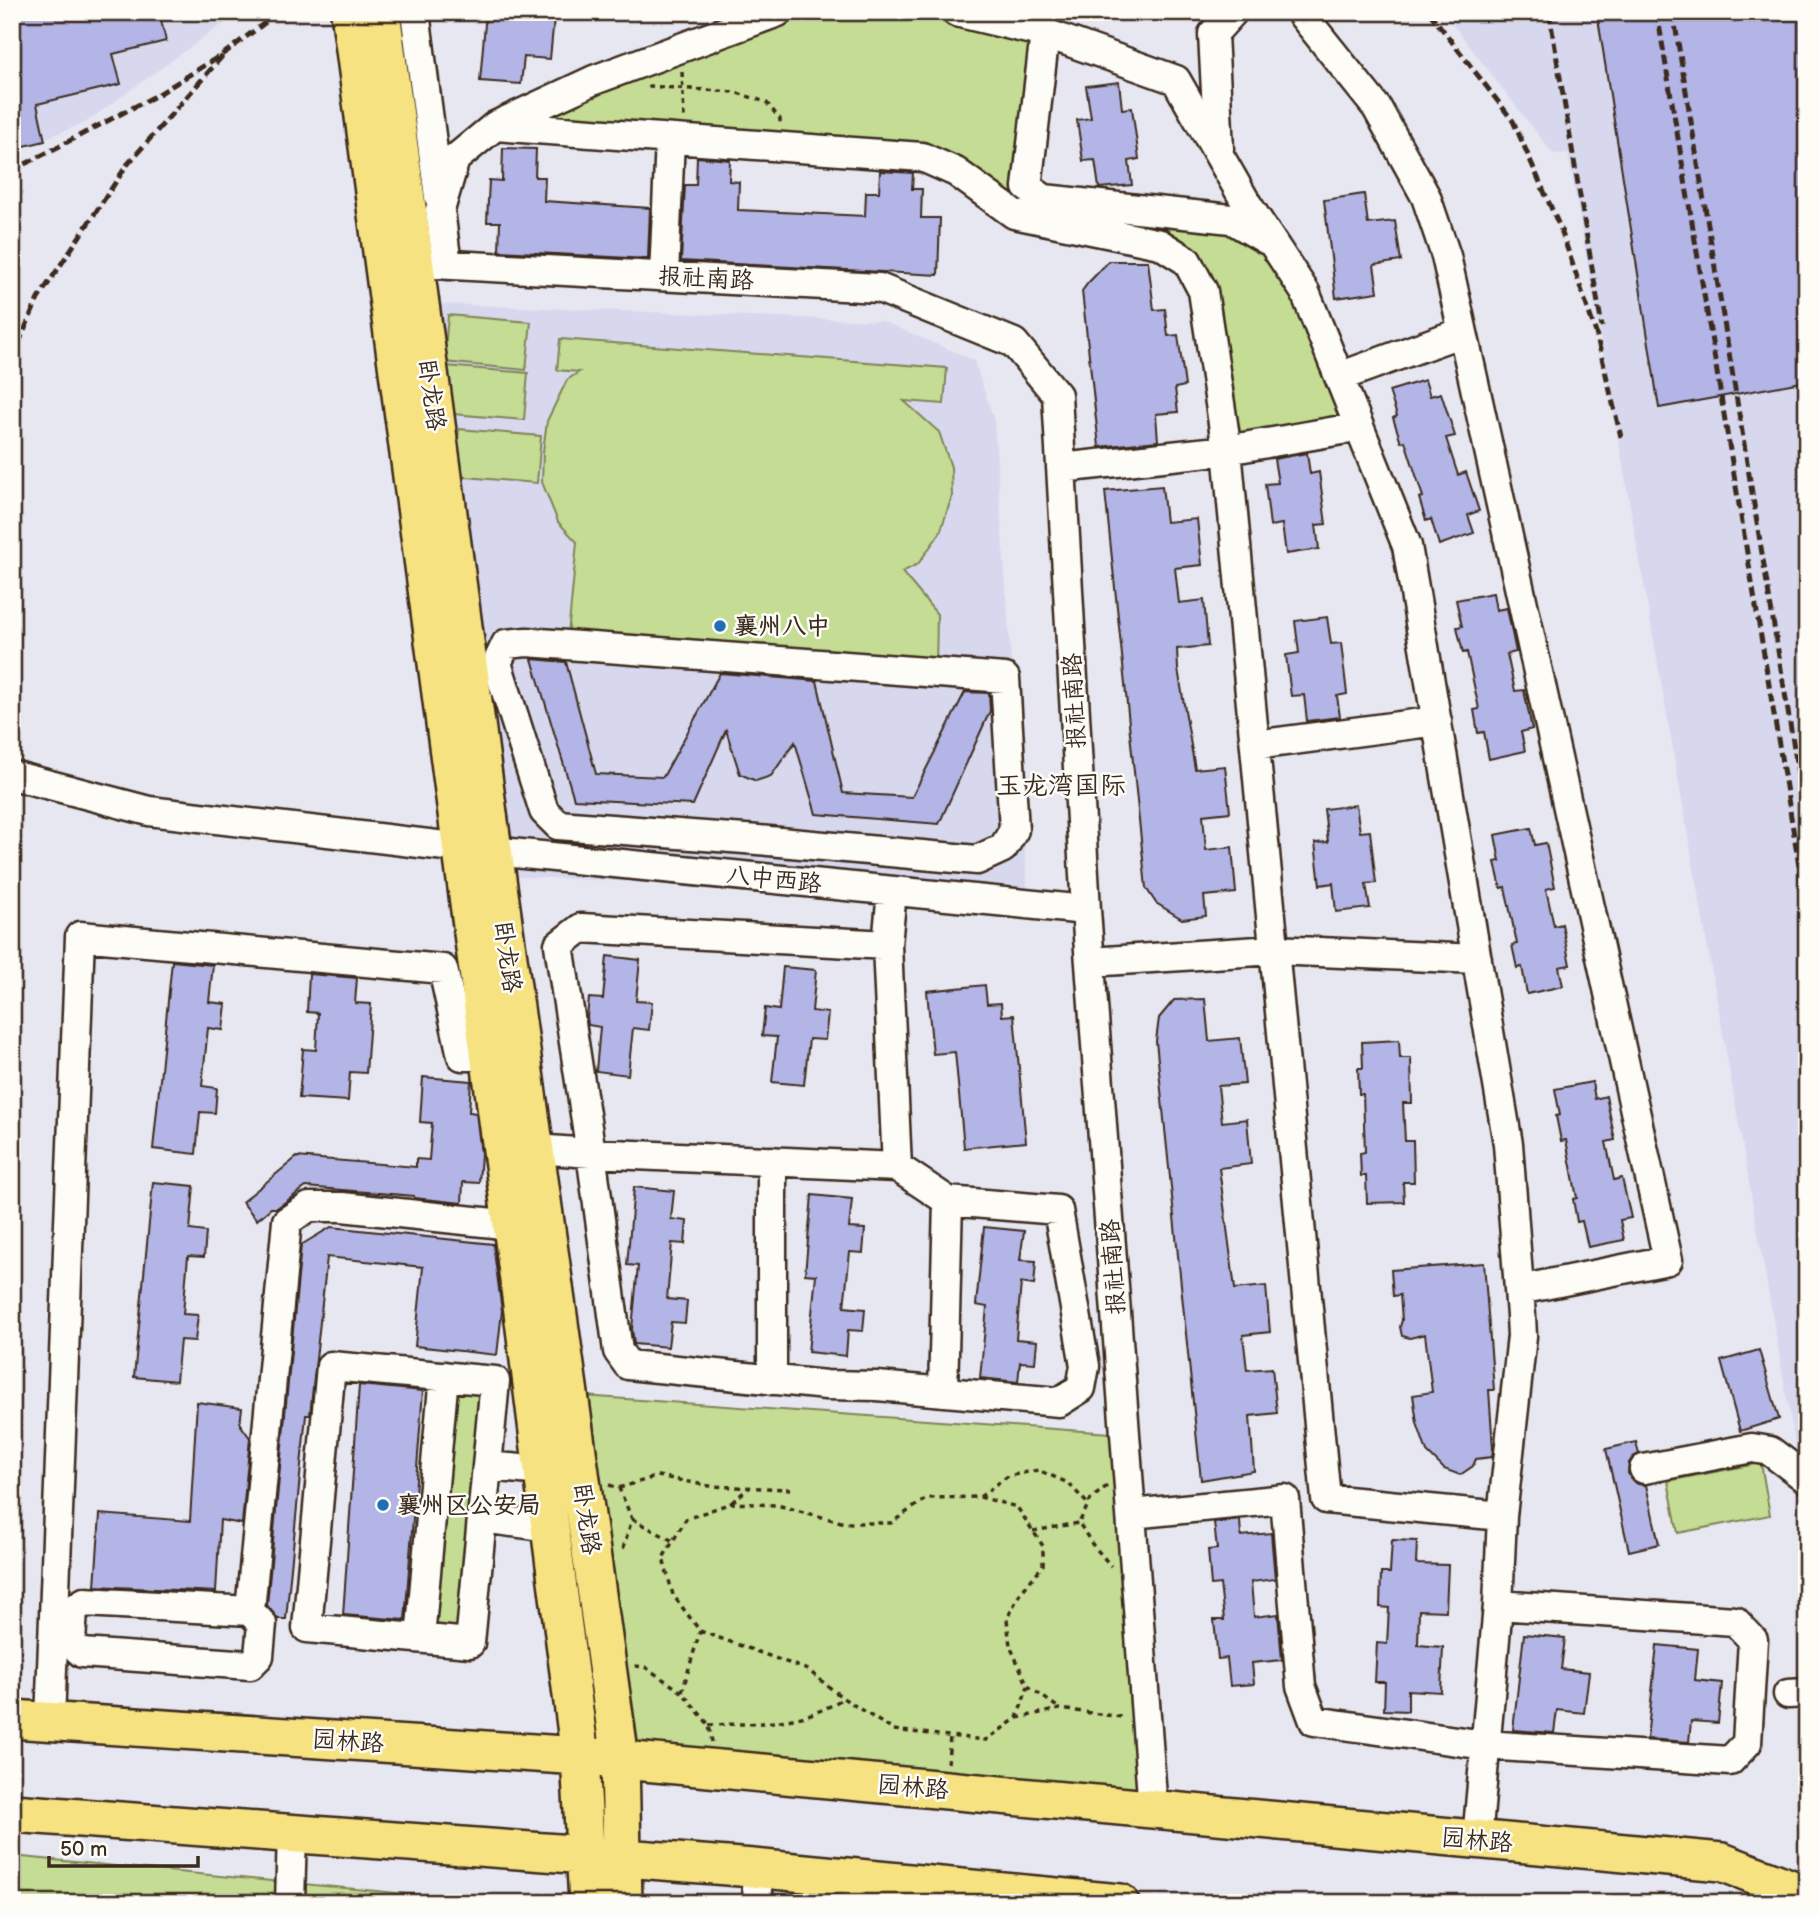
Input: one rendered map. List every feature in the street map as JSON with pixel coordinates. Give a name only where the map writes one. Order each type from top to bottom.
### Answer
[{"type":"main road","name":"卧龙路","points":[[350,12],[477,849],[535,1149],[620,1759],[623,1903]]},
{"type":"main road","name":"卧龙路","points":[[381,12],[431,264],[477,849],[490,1056],[580,1755],[588,1903]]},
{"type":"main road","name":"园林路","points":[[12,1719],[580,1755],[1722,1863],[1807,1895]]},
{"type":"main road","points":[[12,1813],[622,1858],[757,1886],[1120,1903]]},
{"type":"street","points":[[415,12],[440,210]]},
{"type":"street","points":[[431,264],[440,210],[456,159],[495,126],[594,80],[778,12]]},
{"type":"street","points":[[956,12],[1045,33],[1176,80],[1247,205],[1305,292],[1407,546],[1508,1144],[1522,1336],[1502,1517],[1477,1840]]},
{"type":"street","points":[[1219,155],[1213,34],[1233,12]]},
{"type":"street","points":[[1300,12],[1377,108],[1426,197],[1446,256],[1668,1260],[1519,1290]]},
{"type":"street","points":[[1045,33],[1027,187],[1044,199],[1231,219],[1273,243]]},
{"type":"street","points":[[495,126],[922,157],[956,172],[1014,214],[1160,243],[1187,261],[1203,291],[1227,450],[1326,1499]]},
{"type":"street","points":[[664,276],[678,139]]},
{"type":"street","name":"报社南路","points":[[431,264],[879,288],[1014,343],[1057,395],[1086,910],[1153,1810]]},
{"type":"street","points":[[1339,377],[1462,332]]},
{"type":"street","points":[[1061,468],[1227,450],[1359,427]]},
{"type":"street","points":[[527,642],[1005,678],[1014,830],[1003,848],[977,860],[758,841],[558,825],[544,811],[497,663],[506,644],[527,642]]},
{"type":"street","points":[[1255,746],[1437,721]]},
{"type":"street","name":"八中西路","points":[[12,775],[149,811],[477,849],[1086,910]]},
{"type":"street","points":[[756,877],[758,841]]},
{"type":"street","points":[[892,891],[887,946],[897,1167]]},
{"type":"street","points":[[535,1149],[591,1153],[897,1167],[948,1201],[1058,1210],[1085,1366],[1081,1388],[1059,1402],[628,1366],[618,1351],[591,1153],[558,945],[581,928],[887,946]]},
{"type":"street","points":[[50,1721],[63,1630],[80,936],[443,969],[462,1056],[490,1056]]},
{"type":"street","points":[[1090,962],[1274,950],[1477,958]]},
{"type":"street","points":[[772,1161],[772,1380]]},
{"type":"street","points":[[943,1392],[948,1201]]},
{"type":"street","points":[[250,1611],[287,1221],[309,1207],[342,1207],[512,1225]]},
{"type":"street","points":[[331,1366],[495,1381],[487,1466],[470,1643],[307,1628],[331,1366]]},
{"type":"street","points":[[420,1638],[444,1376]]},
{"type":"street","points":[[1644,1469],[1752,1448],[1770,1451],[1807,1479]]},
{"type":"street","points":[[487,1466],[543,1471]]},
{"type":"street","points":[[1131,1514],[1284,1499],[1326,1499],[1502,1517]]},
{"type":"street","points":[[1284,1499],[1301,1686],[1314,1721],[1485,1745],[1730,1760],[1747,1743],[1753,1640],[1735,1621],[1497,1605]]},
{"type":"street","points":[[482,1518],[550,1527]]},
{"type":"street","points":[[84,1602],[250,1611],[262,1624],[259,1656],[250,1665],[82,1653],[71,1643],[63,1630],[73,1610],[84,1602]]},
{"type":"street","points":[[290,1903],[292,1832]]},
{"type":"path","points":[[678,139],[682,89],[681,47]]},
{"type":"path","points":[[646,86],[734,93],[766,102],[780,119],[782,147]]},
{"type":"path","points":[[1079,1523],[1091,1499],[1128,1468]]},
{"type":"path","points":[[980,1497],[1008,1476],[1038,1470],[1068,1483],[1088,1504]]},
{"type":"path","points":[[619,1488],[658,1476],[709,1486],[791,1489]]},
{"type":"path","points":[[750,1487],[731,1503],[685,1519],[663,1558],[673,1595],[700,1631],[808,1670],[843,1698],[893,1730],[986,1740],[1017,1718],[1060,1709],[1147,1720]]},
{"type":"path","points":[[731,1503],[777,1505],[845,1523],[891,1523],[927,1498],[980,1497],[1017,1507],[1043,1546],[1043,1565],[1019,1595],[1007,1619],[1010,1646],[1028,1686],[1060,1709]]},
{"type":"path","points":[[632,1519],[673,1541]]},
{"type":"path","points":[[1033,1531],[1079,1523]]},
{"type":"path","points":[[1079,1523],[1109,1565],[1136,1581]]},
{"type":"path","points":[[682,1692],[700,1631]]},
{"type":"path","points":[[607,1664],[645,1667],[682,1692],[709,1725],[715,1768]]},
{"type":"path","points":[[1017,1718],[1028,1686]]},
{"type":"path","points":[[709,1725],[781,1722],[826,1710],[843,1698]]},
{"type":"shaded area","points":[[12,12],[242,12],[85,123],[12,151]]},
{"type":"shaded area","points":[[1443,12],[1807,12],[1807,1512],[1568,153],[1553,154]]},
{"type":"shaded area","name":"襄州八中","points":[[389,302],[882,321],[974,360],[994,420],[1028,897],[465,875]]},
{"type":"green space","points":[[778,12],[956,12],[1045,33],[1027,187],[1231,219],[1273,243],[1359,427],[1227,450],[1187,261],[1014,214],[956,172],[495,126]]},
{"type":"green space","points":[[448,315],[531,322],[526,370],[444,362]]},
{"type":"green space","points":[[560,339],[947,368],[944,404],[904,401],[939,432],[951,467],[952,496],[940,533],[918,564],[902,572],[937,614],[936,673],[567,645],[577,542],[558,522],[542,482],[547,421],[567,380],[579,372],[557,370]]},
{"type":"green space","points":[[446,366],[528,373],[524,420],[441,413]]},
{"type":"green space","points":[[459,429],[541,436],[537,483],[454,476]]},
{"type":"green space","points":[[444,1376],[495,1381],[470,1643],[420,1638]]},
{"type":"green space","points":[[569,1395],[1125,1434],[1153,1810],[620,1759]]},
{"type":"green space","points":[[1761,1463],[1770,1515],[1678,1533],[1668,1481]]},
{"type":"green space","points":[[12,1856],[501,1903],[12,1903]]},
{"type":"building","points":[[12,12],[159,12],[166,41],[113,54],[121,84],[37,104],[45,141],[12,149]]},
{"type":"building","points":[[486,12],[527,12],[527,16],[554,18],[550,59],[524,57],[521,84],[480,81]]},
{"type":"building","points":[[1597,12],[1807,12],[1807,381],[1659,408]]},
{"type":"building","points":[[1119,82],[1122,109],[1132,108],[1139,159],[1129,161],[1132,185],[1099,188],[1095,160],[1083,161],[1077,120],[1091,118],[1086,86]]},
{"type":"building","points":[[503,148],[536,149],[535,177],[545,177],[544,201],[650,208],[648,259],[499,251],[500,222],[487,222],[489,180],[502,181]]},
{"type":"building","points":[[697,157],[730,160],[729,181],[739,182],[738,210],[865,216],[866,192],[879,192],[880,171],[913,173],[912,189],[922,189],[921,218],[940,218],[938,275],[681,261],[685,185],[696,185]]},
{"type":"building","points":[[1364,194],[1368,224],[1395,221],[1401,261],[1374,265],[1378,292],[1336,298],[1324,200]]},
{"type":"building","points":[[1109,261],[1148,261],[1154,310],[1165,309],[1168,336],[1178,335],[1185,386],[1175,388],[1178,412],[1156,414],[1158,441],[1099,447],[1082,291]]},
{"type":"building","points":[[1425,380],[1430,396],[1441,393],[1455,436],[1446,438],[1458,475],[1466,472],[1479,511],[1468,515],[1474,533],[1439,545],[1431,519],[1426,521],[1419,498],[1423,497],[1405,441],[1401,442],[1393,418],[1397,416],[1389,391]]},
{"type":"building","points":[[1307,453],[1310,474],[1319,472],[1326,524],[1316,525],[1319,549],[1286,554],[1282,524],[1270,526],[1265,484],[1278,483],[1274,459]]},
{"type":"building","points":[[1162,486],[1166,522],[1197,519],[1202,565],[1175,568],[1179,603],[1204,600],[1208,646],[1177,649],[1178,669],[1195,769],[1225,766],[1230,812],[1203,815],[1206,850],[1232,847],[1236,893],[1204,896],[1206,916],[1182,919],[1156,903],[1146,888],[1105,491]]},
{"type":"building","points":[[1493,593],[1496,610],[1507,608],[1516,652],[1507,654],[1515,691],[1524,690],[1532,729],[1521,732],[1525,751],[1489,759],[1484,732],[1478,733],[1474,710],[1479,709],[1467,652],[1463,653],[1457,627],[1462,626],[1456,600]]},
{"type":"building","points":[[1327,617],[1331,644],[1341,643],[1347,694],[1337,696],[1340,717],[1307,721],[1304,695],[1291,696],[1286,655],[1299,653],[1295,621]]},
{"type":"building","points":[[532,659],[566,662],[596,774],[663,777],[720,673],[817,681],[843,793],[912,797],[965,692],[989,693],[990,711],[939,824],[816,814],[795,742],[771,776],[756,781],[740,774],[726,730],[693,805],[574,799]]},
{"type":"building","points":[[1356,805],[1360,832],[1370,831],[1376,883],[1366,884],[1370,908],[1336,912],[1333,883],[1320,885],[1315,843],[1328,842],[1324,809]]},
{"type":"building","points":[[1531,828],[1535,845],[1546,843],[1555,887],[1546,889],[1554,926],[1562,924],[1570,965],[1559,967],[1563,986],[1527,994],[1522,967],[1517,968],[1512,945],[1517,944],[1505,887],[1501,888],[1495,862],[1500,861],[1495,835]]},
{"type":"building","points":[[607,956],[640,960],[636,1001],[652,1002],[649,1030],[633,1028],[628,1075],[596,1071],[600,1027],[588,1025],[587,1017],[589,998],[603,999]]},
{"type":"building","points":[[172,961],[213,965],[209,1002],[226,1004],[223,1030],[208,1028],[202,1086],[217,1088],[215,1113],[200,1112],[196,1154],[153,1149]]},
{"type":"building","points":[[783,967],[816,970],[812,1011],[828,1013],[825,1040],[809,1039],[804,1085],[772,1082],[777,1037],[762,1036],[765,1008],[779,1010]]},
{"type":"building","points":[[309,974],[357,978],[355,1003],[371,1004],[366,1073],[350,1072],[348,1101],[299,1098],[303,1049],[316,1050],[318,1013],[307,1012]]},
{"type":"building","points":[[985,985],[987,1004],[1001,1003],[1002,1016],[1014,1015],[1026,1142],[964,1148],[955,1052],[933,1054],[927,991]]},
{"type":"building","points":[[1205,999],[1209,1041],[1240,1038],[1245,1084],[1218,1086],[1222,1122],[1247,1119],[1251,1164],[1219,1168],[1235,1289],[1266,1286],[1270,1332],[1243,1335],[1247,1370],[1272,1368],[1277,1413],[1250,1416],[1254,1471],[1201,1480],[1156,1041],[1159,1018],[1174,1000]]},
{"type":"building","points":[[1399,1040],[1400,1058],[1411,1058],[1412,1103],[1403,1103],[1405,1141],[1413,1141],[1414,1182],[1403,1182],[1404,1202],[1367,1203],[1366,1176],[1361,1176],[1360,1153],[1365,1152],[1363,1094],[1359,1094],[1358,1068],[1363,1068],[1362,1042]]},
{"type":"building","points":[[423,1077],[471,1081],[469,1112],[476,1113],[481,1154],[479,1183],[463,1182],[462,1203],[306,1187],[277,1208],[271,1208],[257,1220],[242,1202],[297,1157],[416,1167],[416,1159],[429,1160],[432,1123],[420,1122]]},
{"type":"building","points":[[1592,1082],[1595,1099],[1606,1096],[1615,1140],[1606,1142],[1614,1180],[1622,1178],[1631,1218],[1620,1220],[1624,1240],[1588,1247],[1582,1221],[1577,1222],[1573,1199],[1577,1198],[1566,1140],[1561,1141],[1556,1116],[1560,1115],[1555,1089]]},
{"type":"building","points":[[153,1182],[194,1186],[190,1230],[206,1232],[204,1257],[188,1256],[183,1314],[198,1315],[195,1341],[180,1340],[176,1381],[134,1377]]},
{"type":"building","points":[[634,1187],[674,1191],[671,1219],[687,1221],[685,1244],[672,1243],[667,1299],[687,1301],[685,1323],[671,1322],[668,1347],[634,1344],[632,1329],[638,1266],[627,1265]]},
{"type":"building","points":[[812,1195],[852,1199],[849,1228],[865,1229],[863,1253],[850,1252],[844,1307],[865,1309],[863,1331],[848,1330],[846,1356],[808,1352],[816,1275],[805,1274]]},
{"type":"building","points":[[331,1227],[493,1244],[502,1311],[497,1355],[415,1346],[423,1267],[327,1257],[310,1415],[306,1415],[286,1619],[278,1619],[267,1605],[301,1245]]},
{"type":"building","points":[[984,1227],[1024,1231],[1020,1260],[1036,1261],[1034,1285],[1021,1283],[1016,1339],[1037,1341],[1035,1363],[1020,1362],[1018,1382],[980,1378],[987,1307],[976,1305]]},
{"type":"building","points":[[1484,1263],[1494,1390],[1489,1390],[1492,1457],[1476,1459],[1473,1466],[1460,1475],[1444,1469],[1427,1452],[1417,1423],[1413,1395],[1432,1392],[1425,1334],[1410,1338],[1402,1336],[1400,1295],[1393,1296],[1391,1270]]},
{"type":"building","points":[[1759,1350],[1779,1419],[1740,1431],[1721,1361]]},
{"type":"building","name":"襄州区公安局","points":[[359,1385],[423,1391],[405,1620],[343,1615]]},
{"type":"building","points":[[197,1402],[242,1408],[240,1424],[250,1438],[242,1524],[220,1520],[216,1592],[95,1586],[100,1514],[190,1521]]},
{"type":"building","points":[[1636,1442],[1639,1454],[1629,1463],[1628,1473],[1638,1484],[1646,1485],[1659,1544],[1629,1551],[1606,1449]]},
{"type":"building","points":[[1240,1520],[1241,1536],[1271,1533],[1275,1579],[1251,1582],[1254,1617],[1278,1614],[1282,1660],[1252,1663],[1254,1684],[1230,1686],[1227,1658],[1218,1659],[1214,1620],[1224,1620],[1220,1584],[1211,1585],[1208,1550],[1217,1549],[1214,1523]]},
{"type":"building","points":[[1392,1540],[1417,1541],[1416,1564],[1448,1565],[1446,1611],[1419,1610],[1418,1645],[1443,1647],[1441,1692],[1408,1690],[1408,1711],[1384,1710],[1385,1682],[1375,1682],[1377,1643],[1387,1644],[1389,1608],[1380,1607],[1381,1573],[1390,1573]]},
{"type":"building","points":[[1524,1634],[1565,1638],[1561,1669],[1589,1672],[1584,1713],[1557,1710],[1554,1733],[1513,1730]]},
{"type":"building","points":[[1657,1645],[1698,1649],[1695,1680],[1722,1683],[1718,1723],[1691,1721],[1689,1742],[1647,1739]]},
{"type":"railway","points":[[12,171],[157,95],[226,52],[279,12]]},
{"type":"railway","points":[[1429,12],[1513,121],[1561,230],[1596,333],[1621,437]]},
{"type":"railway","points":[[1549,12],[1602,327]]},
{"type":"railway","points":[[1657,12],[1807,913]]},
{"type":"railway","points":[[1673,12],[1807,827]]},
{"type":"railway","points":[[12,358],[38,299],[127,165],[226,52]]},
{"type":"place","name":"襄州八中","points":[[720,626]]},
{"type":"place","name":"襄州区公安局","points":[[383,1505]]},
{"type":"district","name":"玉龙湾国际","points":[[1061,785]]}]
